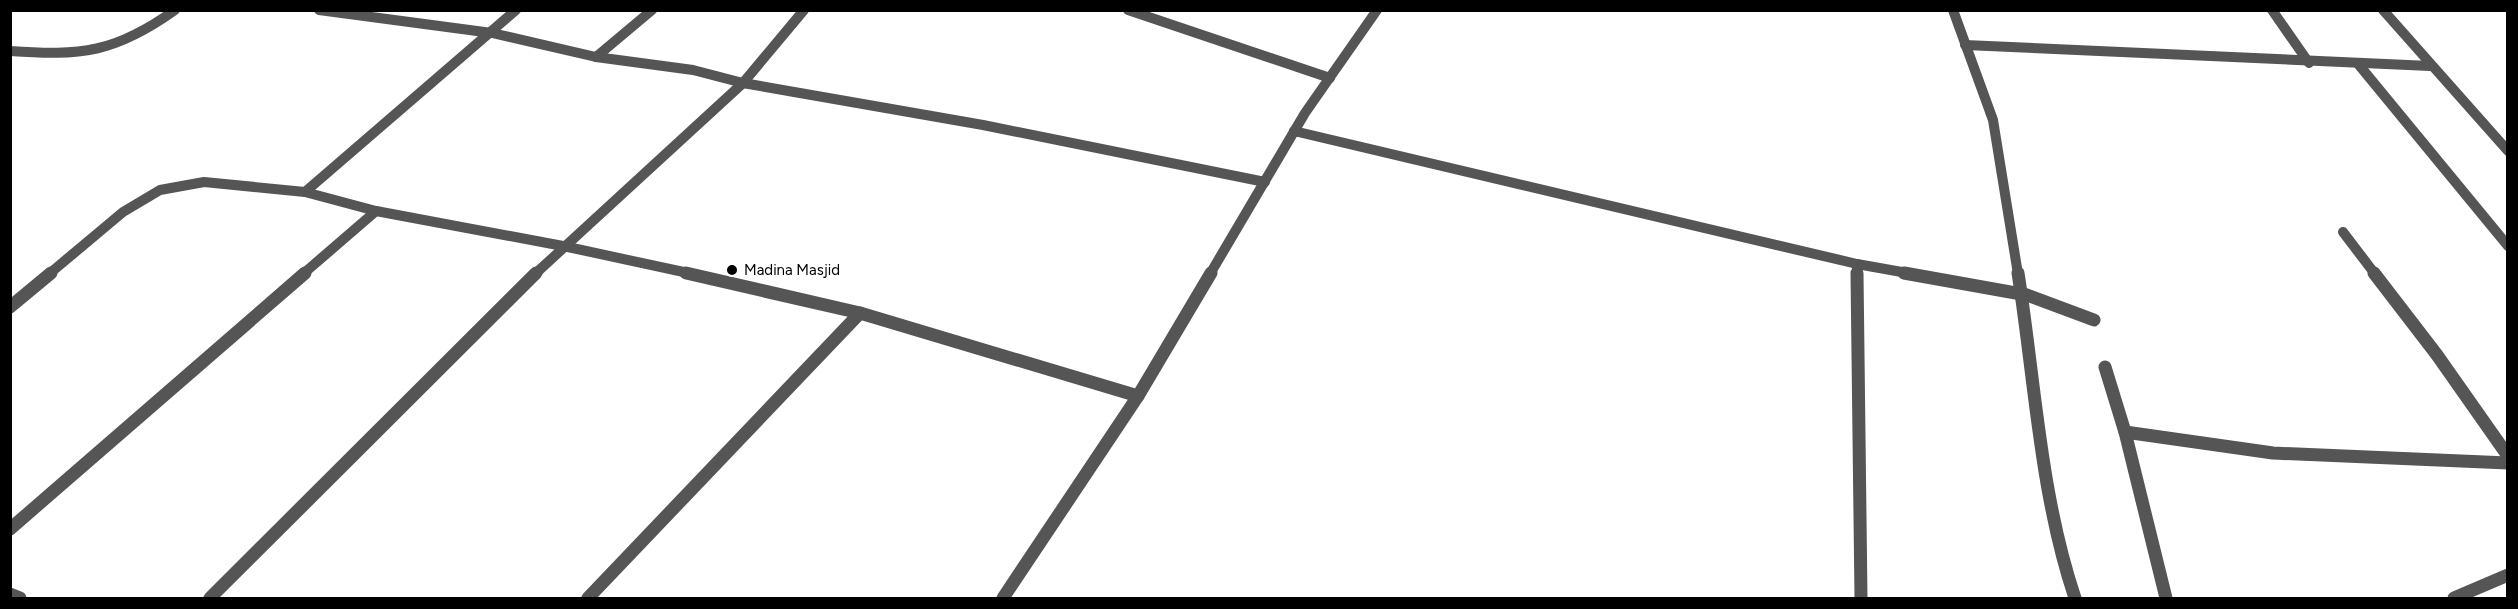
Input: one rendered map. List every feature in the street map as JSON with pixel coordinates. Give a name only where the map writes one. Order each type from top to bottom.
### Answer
[{"type":"street","points":[[10,51],[71,54],[89,50],[132,37],[175,10]]},
{"type":"street","points":[[319,10],[492,33],[596,57],[693,70],[743,83],[983,125],[1265,182]]},
{"type":"street","points":[[304,192],[492,33],[516,10]]},
{"type":"street","points":[[596,57],[652,10]]},
{"type":"street","points":[[210,598],[563,246],[743,83],[804,10]]},
{"type":"street","points":[[1128,10],[1145,12],[1330,78]]},
{"type":"street","points":[[1003,598],[1138,396],[1294,131],[1377,10]]},
{"type":"street","points":[[1953,10],[1993,120],[2021,294],[2044,462],[2067,574],[2075,598]]},
{"type":"street","points":[[2272,10],[2310,63]]},
{"type":"street","points":[[2383,10],[2508,152]]},
{"type":"street","points":[[1965,45],[2310,63],[2430,66]]},
{"type":"street","points":[[2359,65],[2508,246]]},
{"type":"street","points":[[1294,131],[1857,264],[2021,294],[2094,320]]},
{"type":"street","points":[[10,306],[123,212],[160,190],[204,182],[304,192],[376,211],[563,246],[860,313],[1138,396]]},
{"type":"street","points":[[10,529],[376,211]]},
{"type":"street","points":[[2343,232],[2437,355],[2508,456]]},
{"type":"street","points":[[1857,264],[1861,598]]},
{"type":"street","points":[[588,598],[860,313]]},
{"type":"street","points":[[2105,367],[2125,432],[2166,598]]},
{"type":"street","points":[[2125,432],[2273,453],[2508,463]]},
{"type":"street","points":[[2454,598],[2508,575]]},
{"type":"street","points":[[10,594],[20,598]]},
{"type":"place","name":"Madina Masjid","points":[[732,270]]}]
